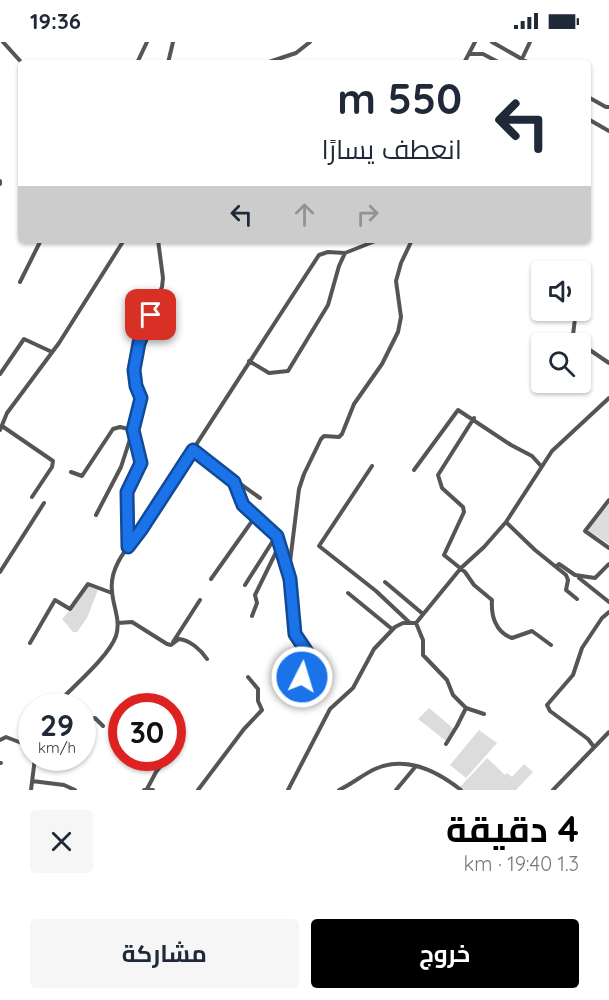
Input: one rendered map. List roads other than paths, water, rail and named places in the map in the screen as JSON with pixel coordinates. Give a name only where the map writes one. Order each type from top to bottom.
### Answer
[{"type":"street","points":[[3,42],[19,60]]},
{"type":"street","points":[[138,60],[147,42]]},
{"type":"street","points":[[169,60],[173,42]]},
{"type":"street","points":[[275,60],[296,53],[310,42]]},
{"type":"street","points":[[466,60],[475,42]]},
{"type":"street","points":[[492,42],[519,60]]},
{"type":"street","points":[[521,60],[529,43]]},
{"type":"street","points":[[470,54],[483,54],[494,60]]},
{"type":"street","points":[[591,99],[609,107]]},
{"type":"street","points":[[591,120],[609,130]]},
{"type":"street","points":[[20,282],[40,243]]},
{"type":"street","points":[[32,497],[52,467],[53,461],[1,428],[2,418],[52,352],[122,243]]},
{"type":"street","points":[[96,515],[122,467],[141,398],[134,378],[136,355],[144,329],[162,287],[158,243]]},
{"type":"street","points":[[358,248],[360,243]]},
{"type":"street","points":[[69,693],[108,649],[117,634],[118,623],[112,593],[112,578],[119,561],[316,258],[324,252],[345,253],[367,243]]},
{"type":"street","points":[[302,677],[308,659],[307,652],[295,634],[290,579],[295,515],[302,480],[321,439],[324,436],[339,437],[342,434],[354,404],[372,379],[393,342],[401,317],[396,281],[411,243]]},
{"type":"street","points":[[249,361],[269,373],[288,371],[328,305],[345,253]]},
{"type":"street","points":[[575,321],[573,335],[581,344],[609,363]]},
{"type":"street","points":[[0,374],[24,339],[52,352]]},
{"type":"street","points":[[288,790],[330,709],[353,688],[374,648],[392,629],[403,623],[413,623],[423,614],[461,568],[506,522],[552,452],[609,398]]},
{"type":"street","points":[[414,470],[458,410],[532,456],[542,466]]},
{"type":"street","points":[[474,418],[452,451],[438,479],[442,488],[463,507],[464,512],[444,555],[461,568],[474,585],[492,600],[491,613],[502,633],[512,638],[532,631],[551,645]]},
{"type":"street","points":[[71,472],[82,476],[113,429],[120,427],[133,430]]},
{"type":"street","points":[[128,547],[127,492],[141,463],[133,430]]},
{"type":"street","points":[[193,450],[232,479],[243,505],[277,536],[290,579]]},
{"type":"street","points":[[372,466],[319,546],[413,623],[422,634],[424,657],[447,680],[453,695],[466,708],[484,714]]},
{"type":"street","points":[[236,485],[239,483],[260,498]]},
{"type":"street","points":[[609,500],[585,531],[609,548]]},
{"type":"street","points":[[0,572],[44,503]]},
{"type":"street","points":[[212,579],[255,517]]},
{"type":"street","points":[[506,522],[535,550],[557,566],[567,577],[566,591],[577,599]]},
{"type":"street","points":[[245,585],[277,536]]},
{"type":"street","points":[[252,616],[257,603],[255,595],[280,544]]},
{"type":"street","points":[[557,566],[559,564],[577,576],[609,602]]},
{"type":"street","points":[[577,576],[595,578],[609,564]]},
{"type":"street","points":[[386,582],[423,614]]},
{"type":"street","points":[[30,643],[55,600],[70,609],[88,584],[112,593]]},
{"type":"street","points":[[348,594],[392,629]]},
{"type":"street","points":[[171,645],[200,600]]},
{"type":"street","points":[[594,747],[588,738],[550,711],[547,705],[573,675],[582,648],[602,618],[609,612]]},
{"type":"street","points":[[118,623],[132,622],[164,643],[171,645],[182,638],[196,647],[207,659]]},
{"type":"street","points":[[198,790],[244,729],[262,710],[258,701],[258,689],[248,677]]},
{"type":"street","points":[[446,744],[466,708]]},
{"type":"street","points":[[96,719],[103,726]]},
{"type":"street","points":[[553,790],[609,732]]},
{"type":"street","points":[[0,740],[6,737],[18,742]]},
{"type":"street","points":[[339,790],[389,764],[425,768],[446,778],[461,790]]},
{"type":"street","points":[[396,790],[416,766]]},
{"type":"street","points":[[31,790],[33,771]]},
{"type":"street","points":[[153,790],[146,790],[157,771]]},
{"type":"street","points":[[32,782],[64,785],[75,790]]}]
